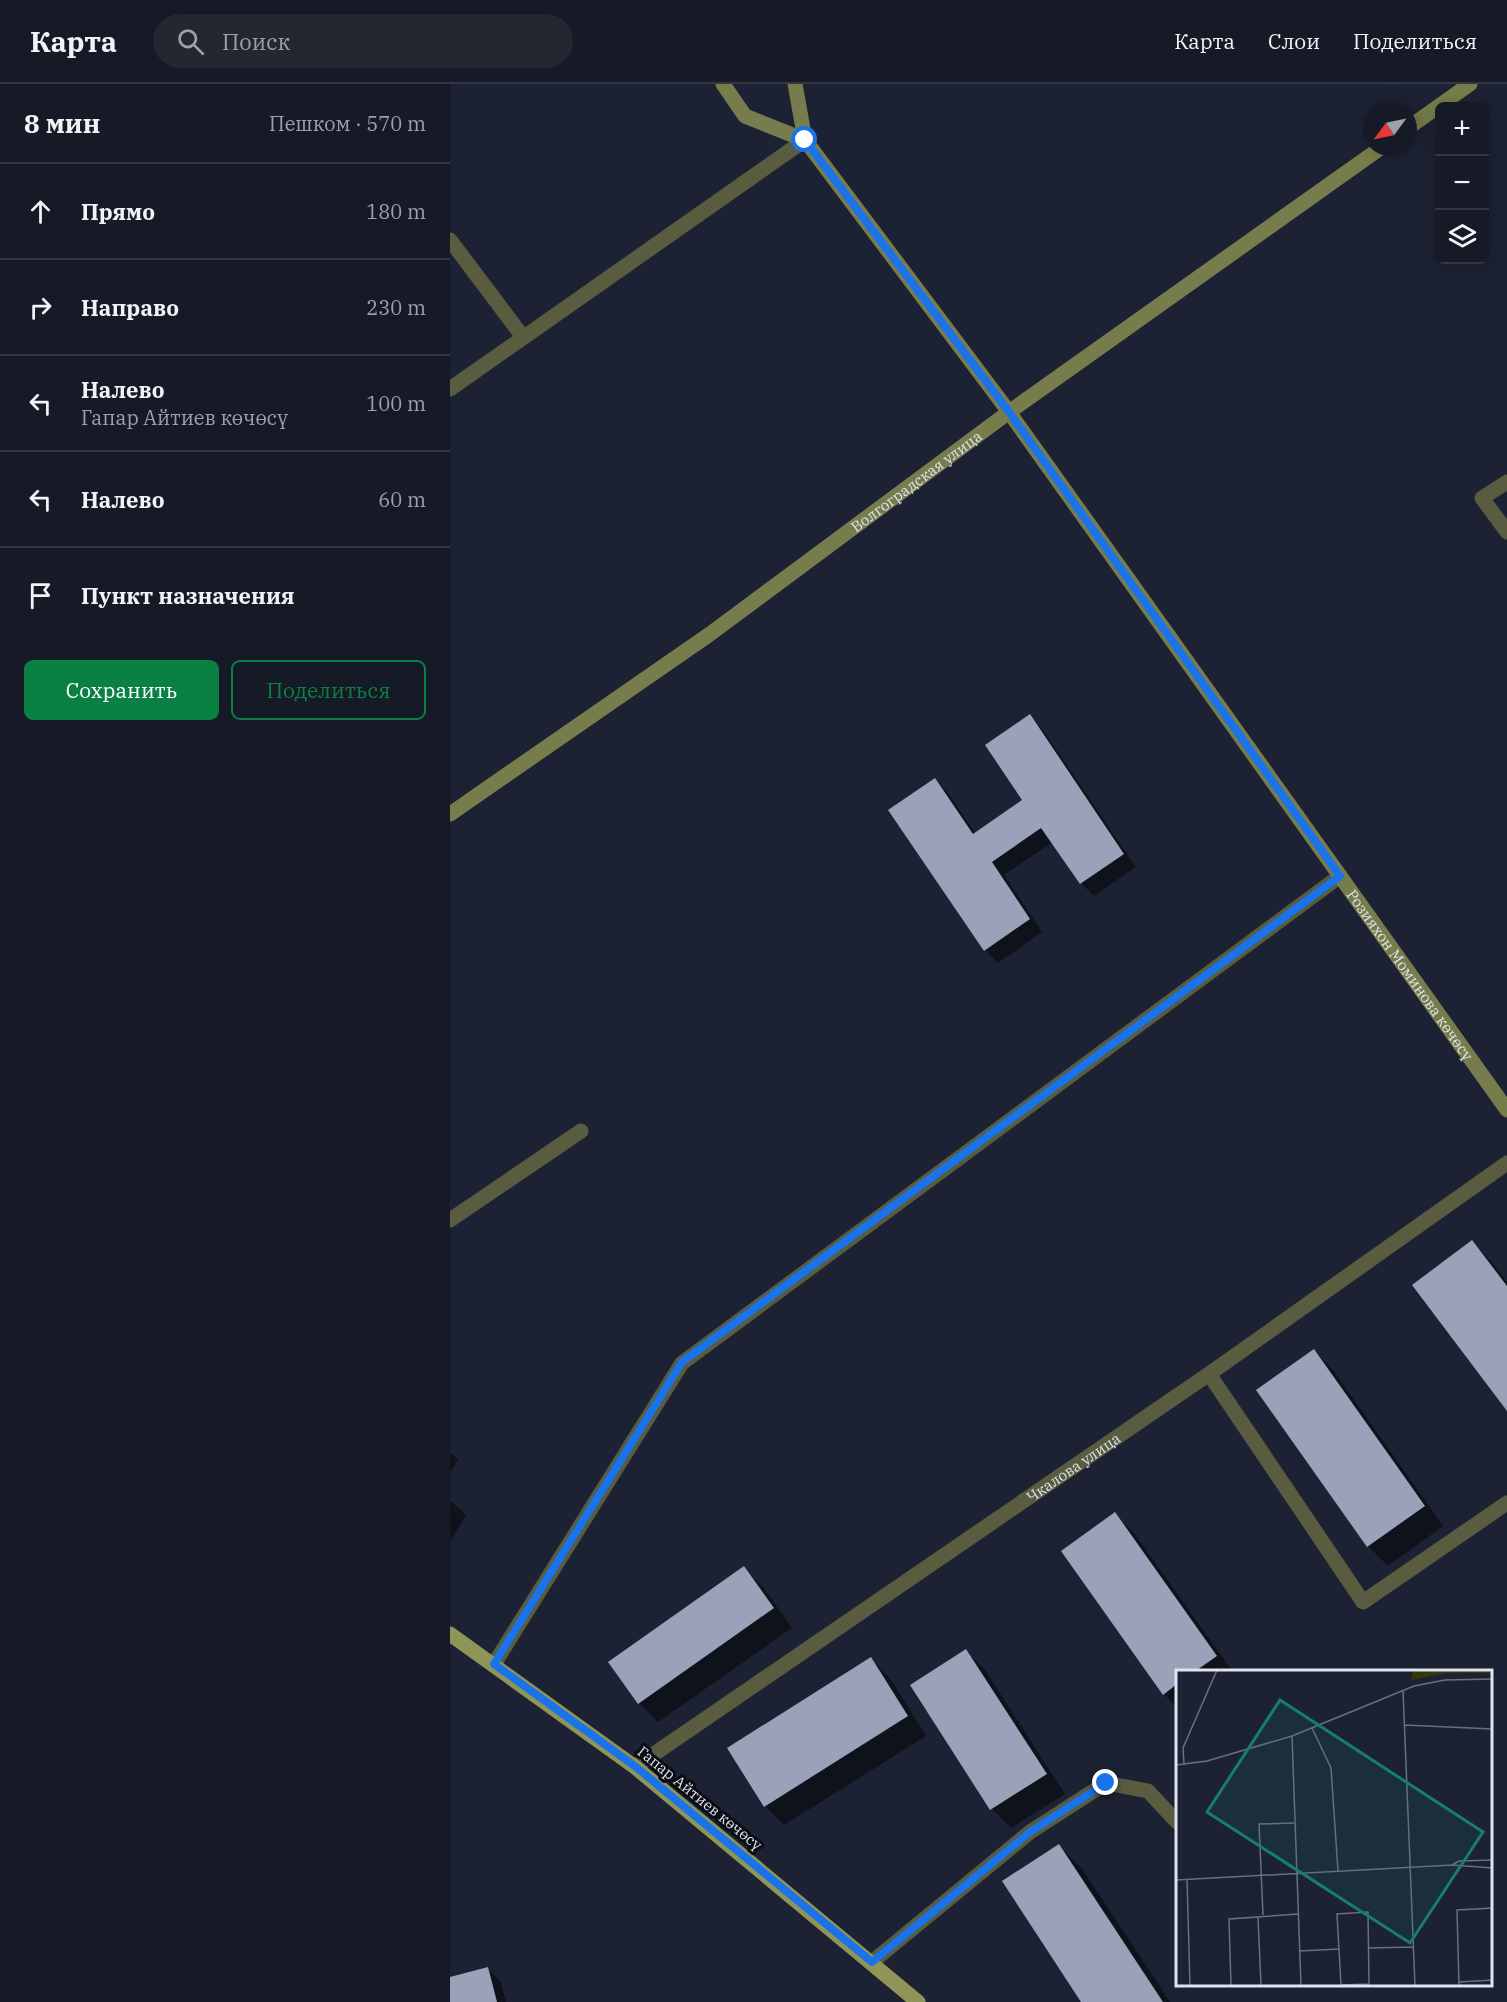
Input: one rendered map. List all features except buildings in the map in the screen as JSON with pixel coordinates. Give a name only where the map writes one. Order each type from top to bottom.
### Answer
[{"type":"main road","name":"Гапар Айтиев көчөсү","points":[[450,1634],[636,1767],[918,2002]]},
{"type":"street","points":[[723,84],[745,116],[805,140]]},
{"type":"street","name":"Розияхон Моминова көчөсү","points":[[795,84],[805,140],[1009,412],[1507,1110]]},
{"type":"street","points":[[1417,122],[1470,84]]},
{"type":"street","points":[[450,389],[805,140]]},
{"type":"street","name":"Волгоградская улица","points":[[450,814],[710,634],[1009,412],[1369,156]]},
{"type":"street","points":[[450,240],[523,337]]},
{"type":"street","points":[[1507,482],[1482,498],[1507,532]]},
{"type":"street","points":[[494,1664],[682,1362],[1340,876]]},
{"type":"street","points":[[450,1220],[580,1131]]},
{"type":"street","name":"Чкалова улица","points":[[636,1767],[1209,1374],[1507,1163]]},
{"type":"street","points":[[1209,1374],[1363,1602],[1507,1503]]},
{"type":"street","points":[[872,1962],[1030,1832],[1106,1783],[1148,1791],[1176,1821]]},
{"type":"route","points":[[805,140],[1009,412],[1340,876],[682,1362],[494,1664],[636,1767],[872,1962],[1030,1832],[1106,1783]]}]
